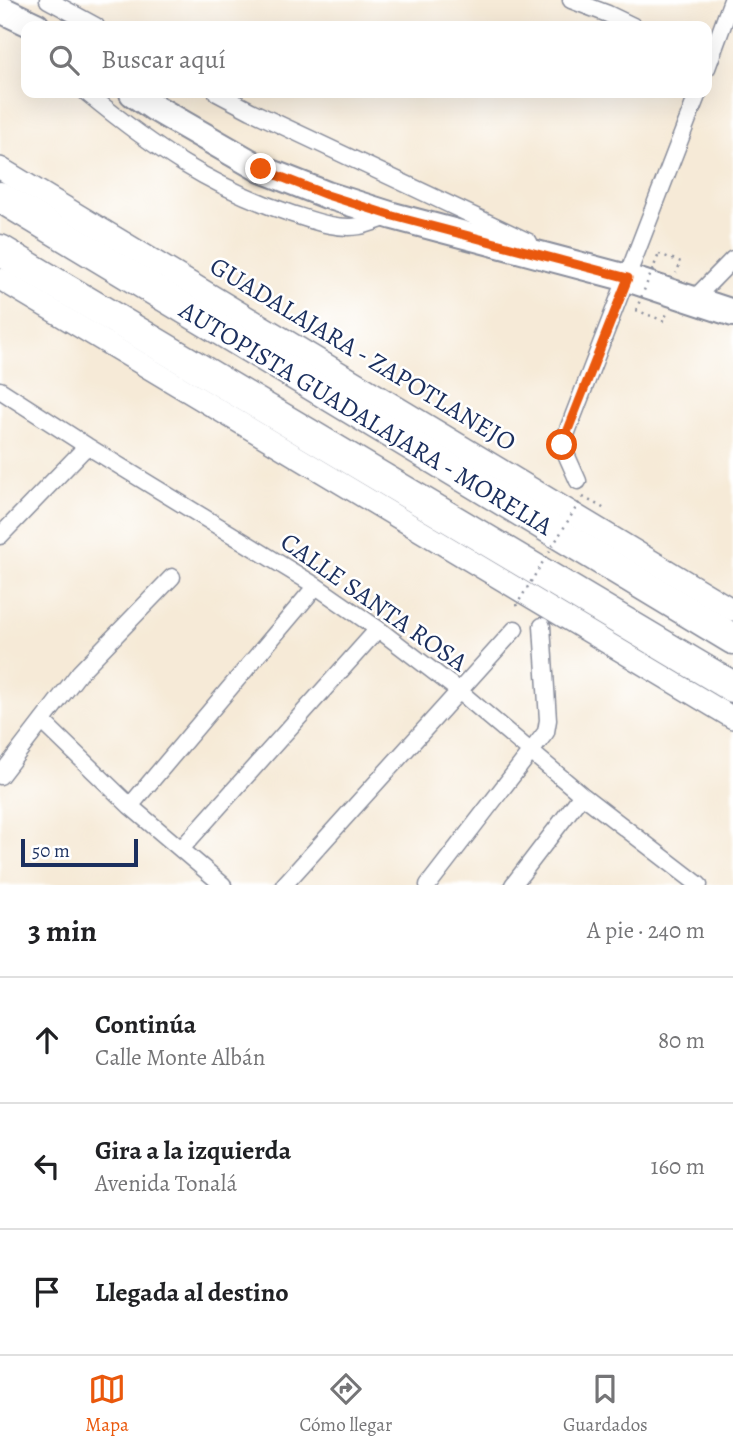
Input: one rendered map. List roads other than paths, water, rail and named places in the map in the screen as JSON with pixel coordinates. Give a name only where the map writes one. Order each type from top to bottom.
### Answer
[{"type":"highway","name":"AUTOPISTA GUADALAJARA - MORELIA","points":[[0,197],[733,639]]},
{"type":"highway","name":"AUTOPISTA GUADALAJARA - MORELIA","points":[[0,250],[733,687]]},
{"type":"main road","points":[[0,9],[25,21]]},
{"type":"main road","points":[[140,98],[261,169],[327,195],[393,216],[628,278],[733,313]]},
{"type":"street","points":[[571,0],[623,21]]},
{"type":"street","points":[[712,52],[732,0]]},
{"type":"street","points":[[58,2],[88,21]]},
{"type":"street","points":[[94,98],[169,156],[214,182],[260,203],[320,223],[340,226],[359,226],[393,216]]},
{"type":"street","points":[[226,98],[452,207],[582,266]]},
{"type":"street","points":[[578,481],[562,445],[696,98]]},
{"type":"street","name":"GUADALAJARA - ZAPOTLANEJO","points":[[0,168],[733,610]]},
{"type":"street","points":[[693,300],[733,259]]},
{"type":"street","points":[[0,279],[733,718]]},
{"type":"street","name":"CALLE SANTA ROSA","points":[[0,390],[316,586],[378,629],[459,691],[582,795],[699,885]]},
{"type":"street","points":[[0,536],[87,446]]},
{"type":"street","points":[[0,776],[80,672],[172,577]]},
{"type":"street","points":[[130,806],[316,586]]},
{"type":"street","points":[[428,885],[544,735],[547,728],[542,626]]},
{"type":"street","points":[[181,849],[378,629]]},
{"type":"street","points":[[284,885],[515,629]]},
{"type":"street","points":[[42,721],[130,806],[223,885]]},
{"type":"street","points":[[513,885],[582,795]]}]
